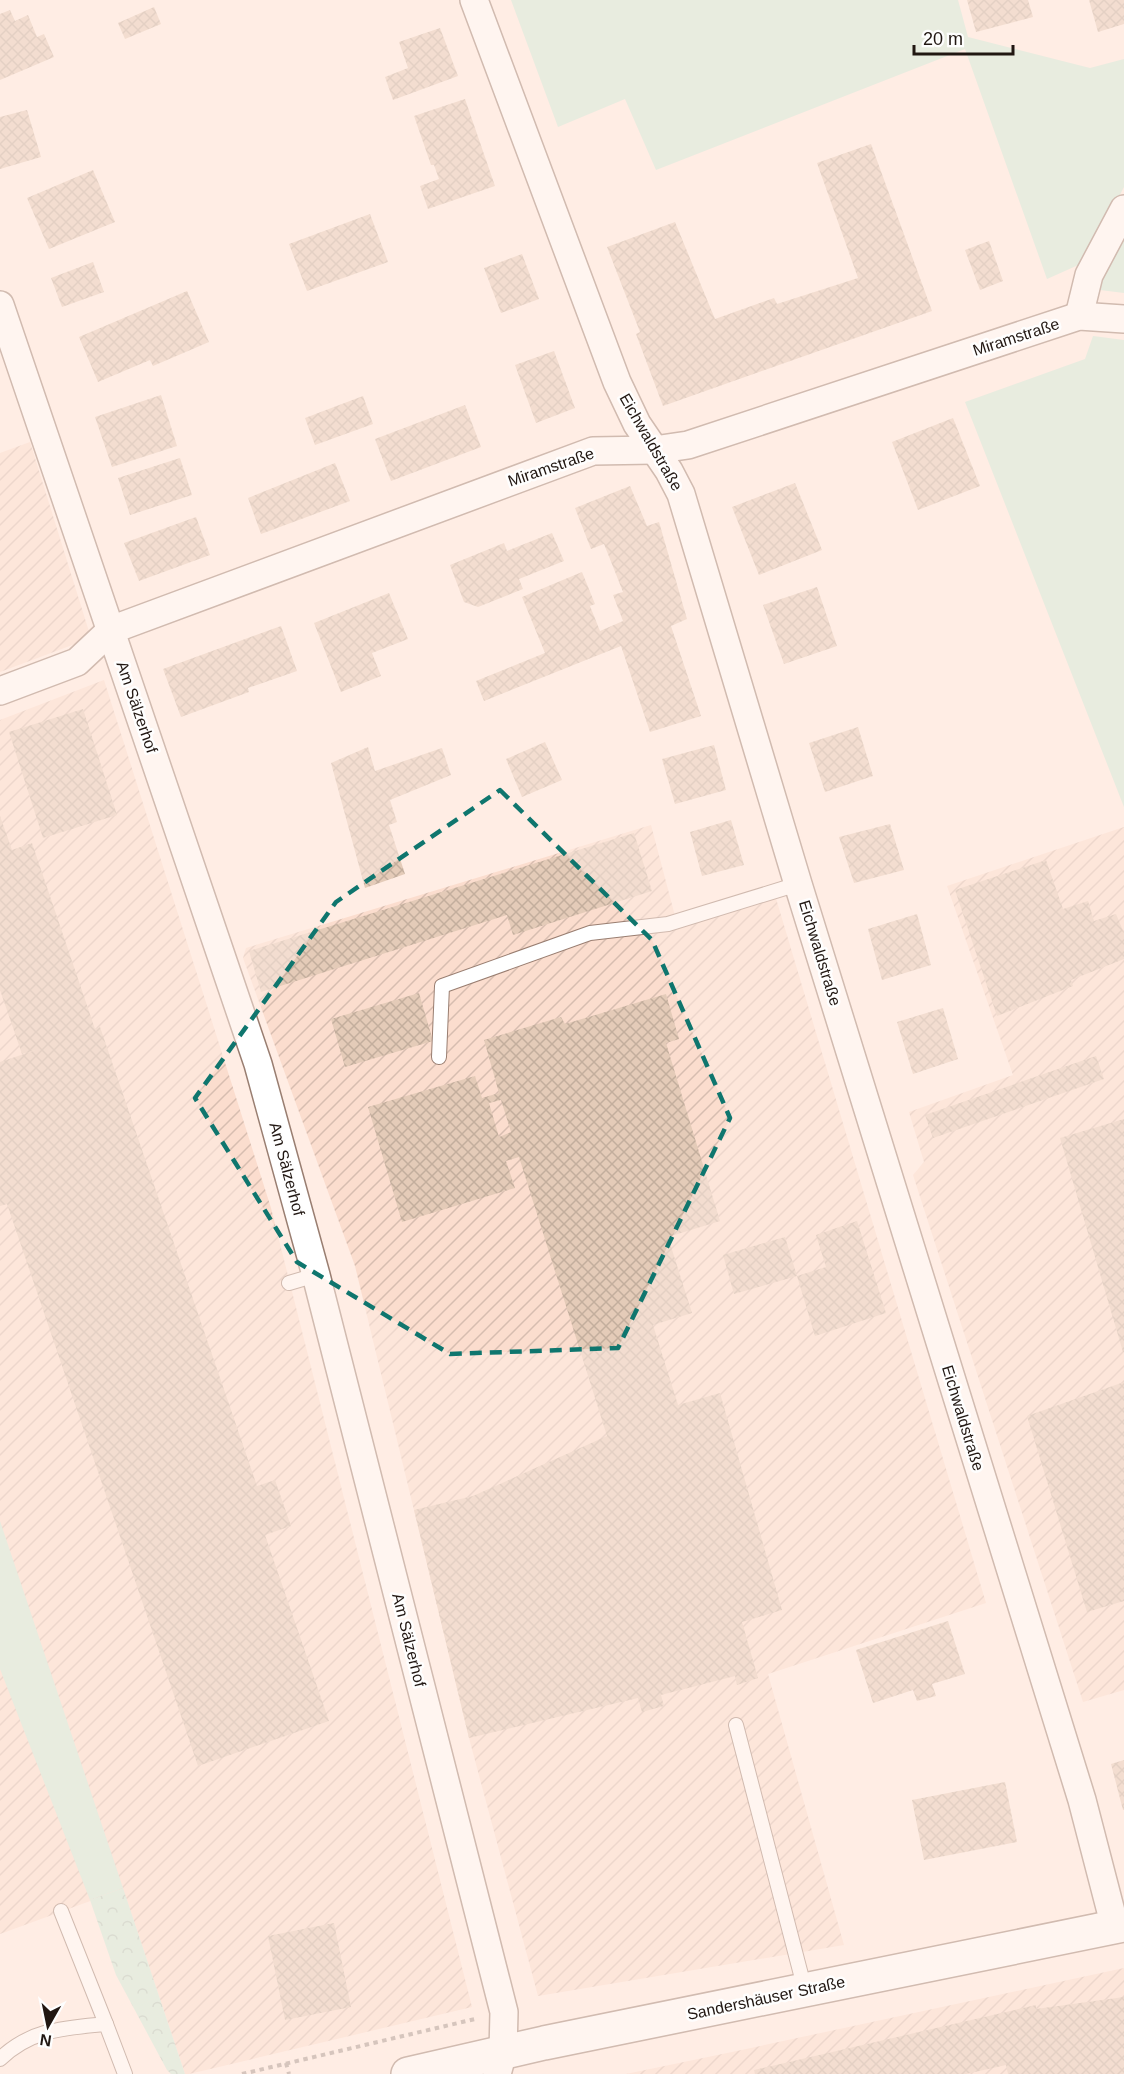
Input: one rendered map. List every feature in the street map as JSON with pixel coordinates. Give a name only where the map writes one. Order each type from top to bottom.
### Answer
[{"type":"main road","name":"Sandershäuser Straße","points":[[408,2074],[500,2063],[805,1990],[1119,1926]]},
{"type":"street","name":"Eichwaldstraße","points":[[474,0],[617,382],[637,424],[681,494],[798,884],[1119,1926]]},
{"type":"street","points":[[1088,315],[1089,274],[1124,209]]},
{"type":"street","name":"Am Sälzerhof","points":[[0,305],[258,1064],[316,1275],[504,2012],[500,2063]]},
{"type":"street","name":"Miramstraße","points":[[0,691],[77,662],[111,630],[593,451],[654,450],[688,445],[1088,315],[1124,319]]},
{"type":"lane","points":[[438,1057],[442,986],[590,933],[668,924],[798,884]]},
{"type":"lane","points":[[289,1283],[316,1275]]},
{"type":"lane","points":[[736,1725],[805,1990]]},
{"type":"lane","points":[[61,1911],[124,2074]]},
{"type":"lane","points":[[0,2059],[10,2049],[36,2034],[106,2024]]},
{"type":"path","points":[[242,2074],[504,2012]]},
{"type":"path","points":[[286,2063],[289,2074]]},
{"type":"highlighted area","points":[[500,790],[652,940],[730,1118],[618,1348],[450,1354],[297,1262],[195,1098],[336,902]]},
{"type":"shaded area","points":[[30,442],[91,638],[0,672],[0,453]]},
{"type":"shaded area","points":[[104,680],[271,1208],[472,2007],[189,2074],[185,2074],[123,1889],[0,1934],[0,720]]},
{"type":"shaded area","points":[[651,825],[675,916],[772,885],[986,1603],[768,1674],[844,1945],[538,1996],[469,1738],[355,1266],[243,958],[246,948]]},
{"type":"shaded area","points":[[1124,827],[1124,1690],[1083,1702],[913,1175],[924,1162],[909,1112],[1013,1075],[947,886]]},
{"type":"shaded area","points":[[1124,1968],[1124,2074],[626,2074],[732,2052]]},
{"type":"green space","points":[[511,0],[958,0],[968,37],[1090,68],[1124,59],[1124,187],[1085,262],[1047,279],[965,49],[656,170],[625,99],[558,127]]},
{"type":"green space","points":[[1124,231],[1124,293],[1100,290],[1102,275]]},
{"type":"green space","points":[[1093,336],[1124,340],[1124,807],[965,402],[1085,359]]},
{"type":"green space","points":[[0,1521],[123,1888],[90,1900],[0,1669]]},
{"type":"green space","points":[[123,1888],[185,2074],[171,2074],[167,2070],[116,1975],[90,1900]]},
{"type":"building","points":[[967,0],[1028,0],[1033,17],[976,32]]},
{"type":"building","points":[[1089,0],[1124,0],[1124,24],[1098,32]]},
{"type":"building","points":[[154,7],[161,24],[125,39],[118,23]]},
{"type":"building","points":[[10,10],[15,21],[28,15],[37,37],[44,34],[54,57],[0,80],[0,14]]},
{"type":"building","points":[[440,28],[458,76],[393,100],[385,77],[408,68],[399,42]]},
{"type":"building","points":[[465,99],[495,186],[428,209],[420,186],[439,179],[434,165],[431,165],[414,116]]},
{"type":"building","points":[[27,110],[41,157],[0,169],[0,117]]},
{"type":"building","points":[[871,144],[932,311],[663,406],[636,334],[640,332],[607,247],[675,222],[715,319],[774,298],[777,304],[858,278],[817,163]]},
{"type":"building","points":[[93,170],[115,222],[49,249],[27,198]]},
{"type":"building","points":[[370,214],[388,262],[307,291],[289,244]]},
{"type":"building","points":[[989,241],[1003,281],[980,290],[965,250]]},
{"type":"building","points":[[522,254],[539,299],[501,313],[484,268]]},
{"type":"building","points":[[93,262],[104,292],[62,307],[51,278]]},
{"type":"building","points":[[187,291],[209,342],[153,366],[150,360],[98,382],[79,337]]},
{"type":"building","points":[[554,351],[575,408],[536,423],[515,365]]},
{"type":"building","points":[[161,395],[177,446],[112,467],[95,417]]},
{"type":"building","points":[[363,396],[373,424],[315,445],[305,418]]},
{"type":"building","points":[[465,405],[481,447],[391,481],[375,439]]},
{"type":"building","points":[[953,418],[980,486],[918,510],[892,442]]},
{"type":"building","points":[[180,458],[192,495],[130,515],[118,478]]},
{"type":"building","points":[[335,463],[350,501],[261,534],[248,498]]},
{"type":"building","points":[[795,483],[822,550],[759,575],[732,507]]},
{"type":"building","points":[[630,486],[647,526],[659,522],[687,619],[671,626],[701,716],[650,732],[621,646],[484,701],[476,681],[545,653],[522,597],[582,572],[595,604],[590,606],[600,631],[623,621],[613,595],[623,592],[604,544],[591,549],[575,508]]},
{"type":"building","points":[[196,517],[210,555],[139,581],[124,543]]},
{"type":"building","points":[[552,533],[564,561],[519,579],[523,589],[478,607],[464,602],[450,565],[504,543],[507,551]]},
{"type":"building","points":[[817,587],[837,646],[784,664],[763,605]]},
{"type":"building","points":[[389,593],[408,639],[372,653],[381,676],[341,692],[314,623]]},
{"type":"building","points":[[281,626],[297,671],[248,688],[249,692],[181,717],[163,669]]},
{"type":"building","points":[[83,709],[117,815],[43,838],[9,732]]},
{"type":"building","points":[[858,727],[873,776],[825,792],[809,743]]},
{"type":"building","points":[[545,742],[562,780],[522,797],[506,759]]},
{"type":"building","points":[[714,745],[726,790],[675,804],[662,759]]},
{"type":"building","points":[[368,747],[375,771],[442,748],[451,775],[390,800],[397,822],[389,825],[405,874],[365,888],[331,763]]},
{"type":"building","points":[[0,816],[12,850],[32,843],[95,1029],[100,1027],[257,1486],[275,1480],[291,1526],[265,1535],[329,1721],[198,1766],[7,1204],[0,1206],[0,1062],[36,1050],[22,1054],[0,990]]},
{"type":"building","points":[[731,820],[744,865],[702,876],[690,832]]},
{"type":"building","points":[[890,824],[904,870],[854,883],[839,837]]},
{"type":"building","points":[[634,833],[652,891],[513,935],[507,915],[261,992],[249,951]]},
{"type":"building","points":[[1046,860],[1063,909],[1088,901],[1094,921],[1116,914],[1124,933],[1124,959],[1071,980],[1073,986],[997,1016],[955,890]]},
{"type":"building","points":[[917,914],[931,965],[882,980],[868,929]]},
{"type":"building","points":[[419,993],[433,1041],[345,1067],[331,1019]]},
{"type":"building","points":[[666,994],[679,1039],[666,1043],[720,1221],[668,1237],[692,1313],[653,1325],[678,1405],[720,1393],[782,1610],[742,1622],[758,1678],[737,1685],[735,1676],[661,1695],[664,1706],[642,1712],[638,1698],[469,1738],[414,1510],[473,1496],[607,1436],[519,1157],[506,1161],[515,1188],[402,1222],[368,1107],[475,1076],[482,1098],[499,1093],[484,1040],[561,1017],[565,1024]],"holes":[[[501,1100],[511,1132],[499,1137],[489,1103]]]},
{"type":"building","points":[[943,1008],[958,1059],[913,1074],[897,1022]]},
{"type":"building","points":[[1096,1056],[1104,1079],[933,1138],[925,1115]]},
{"type":"building","points":[[1124,1119],[1124,1352],[1123,1352],[1060,1138]]},
{"type":"building","points":[[857,1221],[886,1313],[815,1336],[797,1276],[826,1267],[816,1235]]},
{"type":"building","points":[[785,1237],[797,1276],[734,1294],[723,1255]]},
{"type":"building","points":[[1124,1382],[1124,1601],[1087,1612],[1027,1416]]},
{"type":"building","points":[[948,1621],[965,1674],[932,1684],[936,1696],[917,1701],[913,1690],[873,1703],[856,1650]]},
{"type":"building","points":[[1124,1760],[1124,1810],[1123,1810],[1111,1764]]},
{"type":"building","points":[[1005,1782],[1017,1842],[924,1860],[912,1800]]},
{"type":"building","points":[[334,1923],[351,2007],[285,2020],[268,1936]]},
{"type":"building","points":[[1124,1997],[1124,2074],[1008,2074],[1006,2065],[966,2074],[755,2074],[754,2070],[1036,2005],[1036,2009]]}]
